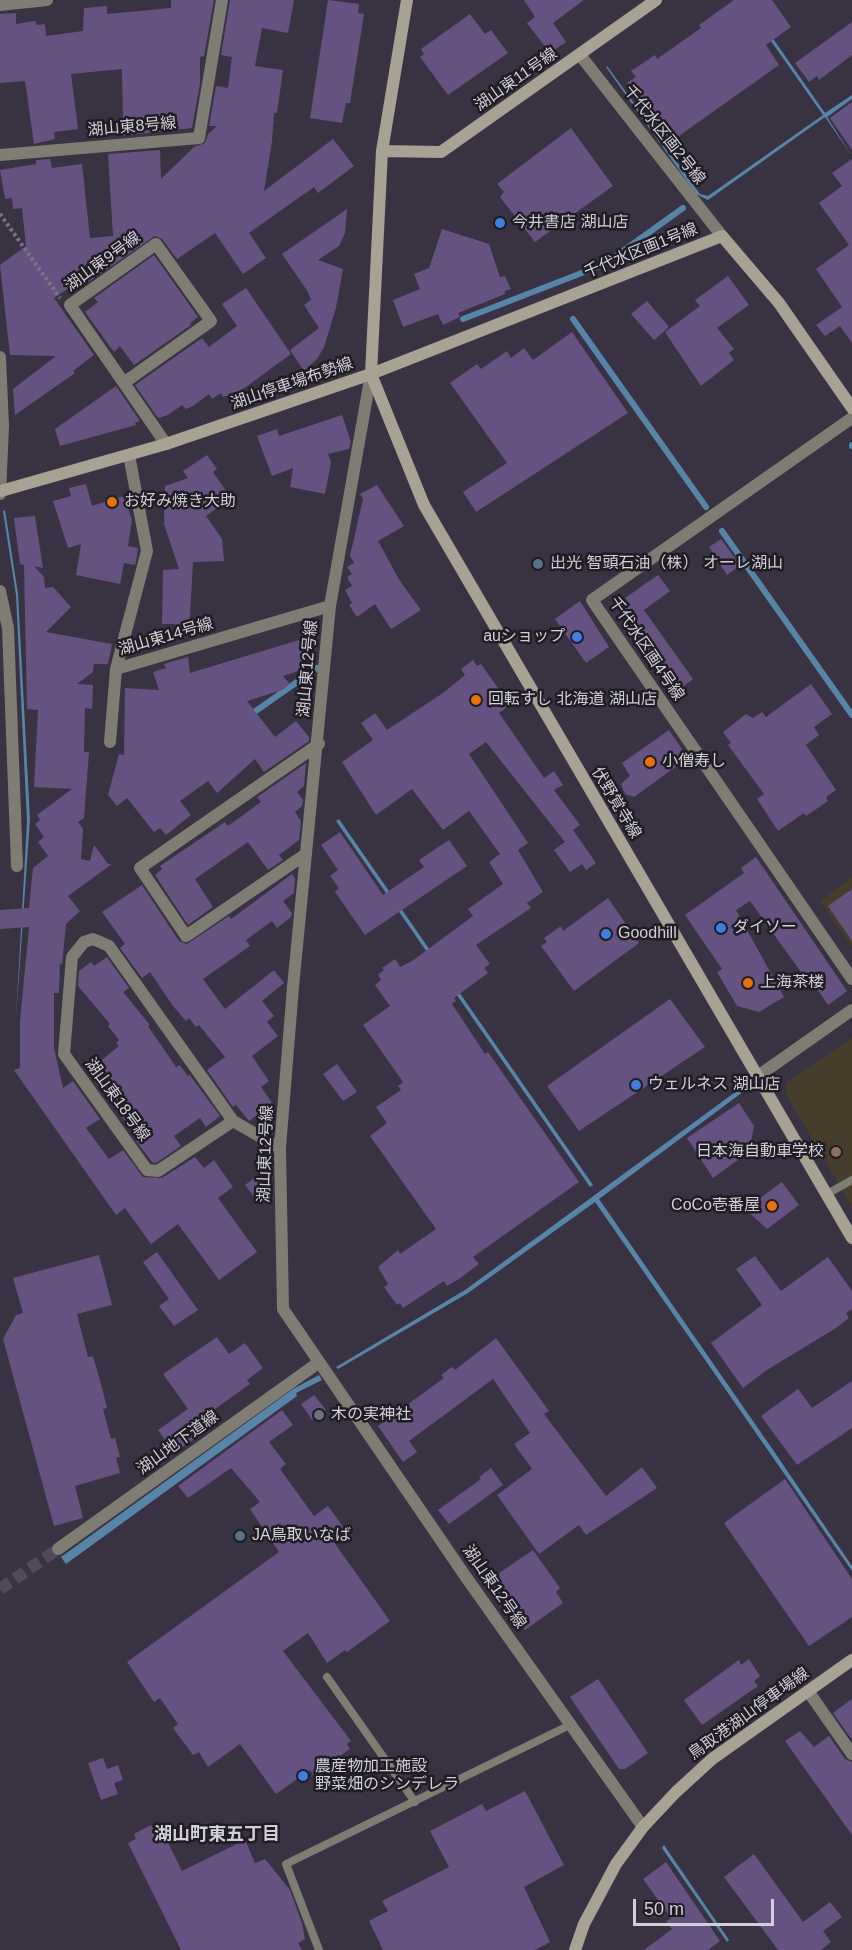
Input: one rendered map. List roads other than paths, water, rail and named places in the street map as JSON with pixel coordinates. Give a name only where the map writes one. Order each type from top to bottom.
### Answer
[{"type":"main road","name":"湖山停車場布勢線","points":[[0,492],[166,444],[371,375],[382,151],[407,0]]},
{"type":"main road","name":"湖山東11号線","points":[[382,151],[441,153],[656,0]]},
{"type":"main road","name":"千代水区画1号線","points":[[371,375],[722,236],[778,303],[852,408]]},
{"type":"main road","name":"伏野覚寺線","points":[[371,375],[424,505],[852,1238]]},
{"type":"main road","name":"鳥取港湖山停車場線","points":[[575,1950],[584,1924],[616,1864],[643,1827],[712,1759],[852,1660]]},
{"type":"street","points":[[0,5],[47,0]]},
{"type":"street","name":"湖山東8号線","points":[[0,155],[199,138],[222,0]]},
{"type":"street","name":"千代水区画2号線","points":[[580,55],[722,236]]},
{"type":"street","name":"湖山東9号線","points":[[125,382],[211,321],[156,244],[70,305],[166,444]]},
{"type":"street","points":[[0,357],[3,426],[0,492]]},
{"type":"street","name":"湖山東12号線","points":[[371,375],[330,606],[306,854],[280,1148],[282,1309],[643,1827]]},
{"type":"street","name":"千代水区画4号線","points":[[852,418],[592,600],[852,979]]},
{"type":"street","name":"湖山東14号線","points":[[116,669],[147,551],[129,455]]},
{"type":"street","points":[[0,591],[8,628],[17,866]]},
{"type":"street","name":"湖山東14号線","points":[[116,669],[330,606]]},
{"type":"street","points":[[110,742],[116,669]]},
{"type":"street","points":[[306,854],[186,936],[140,868],[318,744]]},
{"type":"street","name":"湖山東18号線","points":[[233,1121],[158,1171],[147,1170],[64,1054],[72,957],[84,942],[93,939],[109,946],[233,1121],[280,1148]]},
{"type":"street","points":[[758,1076],[852,1010]]},
{"type":"street","name":"湖山地下道線","points":[[58,1549],[318,1363]]},
{"type":"street","points":[[808,1691],[852,1754]]},
{"type":"lane","points":[[827,1194],[852,1180]]},
{"type":"lane","points":[[327,1677],[415,1802]]},
{"type":"lane","points":[[319,1950],[286,1864],[572,1724]]},
{"type":"water","points":[[742,0],[746,0],[825,113],[852,95],[852,99],[827,117],[852,156],[825,117],[708,200],[696,194],[606,67],[700,194],[708,196],[823,115]]},
{"type":"water","points":[[5,510],[18,594],[30,819],[16,1018],[27,822],[16,595],[3,511]]},
{"type":"water","points":[[339,819],[593,1185],[590,1187],[336,821]]},
{"type":"water","points":[[745,1085],[747,1089],[599,1199],[852,1566],[852,1571],[595,1202],[468,1293],[338,1369],[336,1367],[465,1290]]},
{"type":"water","points":[[319,1375],[322,1380],[296,1393],[297,1396],[66,1564],[61,1557],[293,1389]]},
{"type":"water","points":[[664,1845],[729,1940],[727,1942],[662,1848]]},
{"type":"waterway","points":[[463,319],[605,264],[683,208]]},
{"type":"waterway","points":[[573,319],[706,507]]},
{"type":"waterway","points":[[722,531],[852,715]]},
{"type":"waterway","points":[[250,715],[317,668]]},
{"type":"tunnel","points":[[0,1589],[58,1549]]},
{"type":"place","name":"今井書店 湖山店","points":[[500,223]]},
{"type":"place","name":"お好み焼き大助","points":[[112,502]]},
{"type":"place","name":"出光 智頭石油（株） オーレ湖山","points":[[538,564]]},
{"type":"place","name":"auショップ","points":[[577,637]]},
{"type":"place","name":"回転すし 北海道 湖山店","points":[[476,700]]},
{"type":"place","name":"小僧寿し","points":[[650,762]]},
{"type":"place","name":"ダイソー","points":[[721,928]]},
{"type":"place","name":"Goodhill","points":[[606,934]]},
{"type":"place","name":"上海茶楼","points":[[748,983]]},
{"type":"place","name":"ウェルネス 湖山店","points":[[636,1085]]},
{"type":"place","name":"日本海自動車学校","points":[[836,1152]]},
{"type":"place","name":"CoCo壱番屋","points":[[772,1206]]},
{"type":"place","name":"木の実神社","points":[[319,1415]]},
{"type":"place","name":"JA鳥取いなば","points":[[240,1536]]},
{"type":"place","name":"農産物加工施設 野菜畑のシンデレラ","points":[[303,1776]]},
{"type":"district","name":"湖山町東五丁目","points":[[217,1835]]}]
